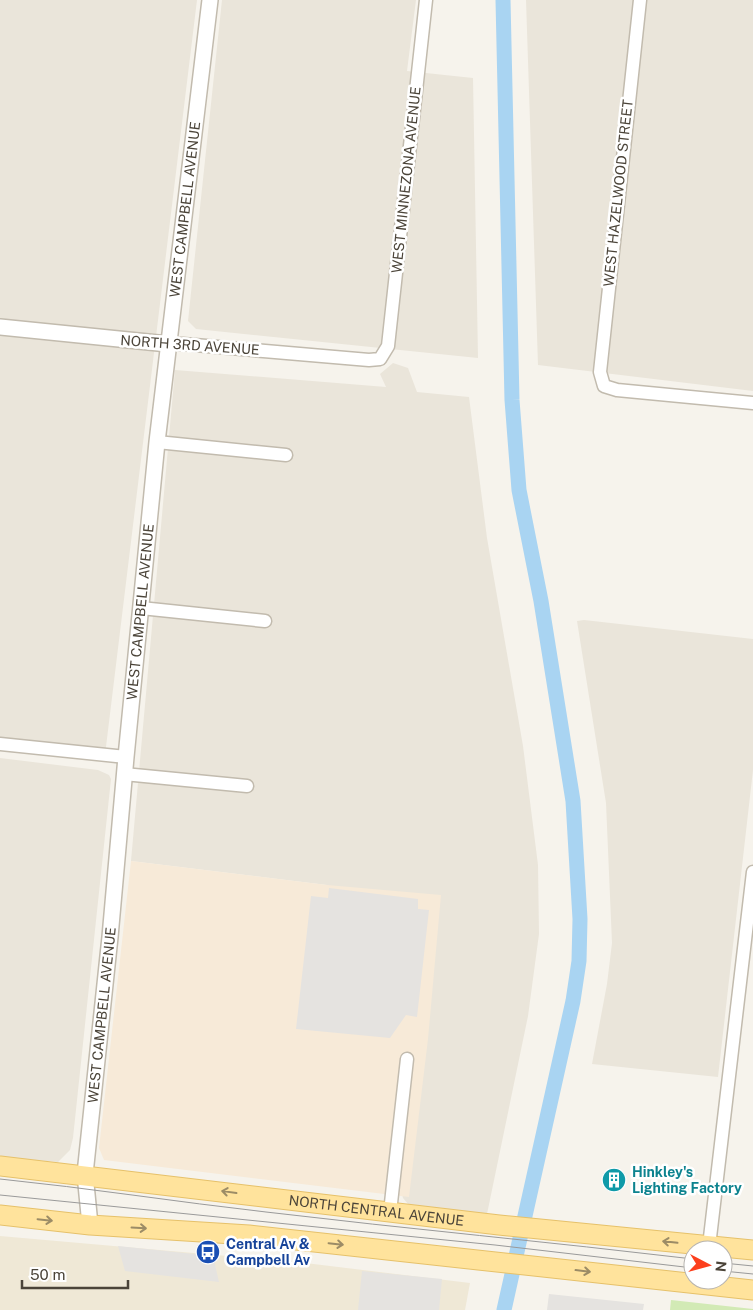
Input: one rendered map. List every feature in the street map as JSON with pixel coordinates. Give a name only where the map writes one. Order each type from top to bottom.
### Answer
[{"type":"main road","name":"NORTH CENTRAL AVENUE","points":[[0,1166],[85,1174],[499,1225],[683,1243]]},
{"type":"main road","points":[[0,1215],[90,1225],[249,1235],[492,1260],[753,1290]]},
{"type":"main road","name":"NORTH CENTRAL AVENUE","points":[[733,1248],[753,1250]]},
{"type":"street","name":"WEST CAMPBELL AVENUE","points":[[90,1225],[85,1174],[110,937],[156,442],[210,0]]},
{"type":"street","name":"WEST MINNEZONA AVENUE","points":[[380,359],[388,346],[426,0]]},
{"type":"street","name":"WEST HAZELWOOD STREET","points":[[640,0],[604,316],[600,372],[604,386],[617,390],[753,403]]},
{"type":"street","name":"NORTH 3RD AVENUE","points":[[0,327],[168,344],[369,360],[380,359]]},
{"type":"street","points":[[156,442],[286,455]]},
{"type":"street","points":[[141,608],[265,621]]},
{"type":"street","points":[[0,744],[126,757]]},
{"type":"street","points":[[124,774],[247,786]]},
{"type":"street","points":[[710,1240],[753,872]]},
{"type":"street","points":[[390,1212],[407,1059]]},
{"type":"shaded area","points":[[0,0],[197,0],[105,755],[0,739]]},
{"type":"shaded area","points":[[222,0],[416,0],[407,71],[473,78],[478,358],[196,329],[188,321]]},
{"type":"shaded area","points":[[526,0],[753,0],[753,391],[538,365]]},
{"type":"shaded area","points":[[393,363],[408,368],[417,392],[469,397],[487,538],[523,746],[538,865],[539,934],[528,1016],[487,1214],[415,1206],[408,1204],[403,1198],[327,885],[131,861],[175,370],[386,387],[380,374]]},
{"type":"shaded area","points":[[584,620],[753,639],[753,770],[718,1077],[592,1064],[607,984],[612,943],[606,803],[577,621]]},
{"type":"shaded area","points":[[0,758],[98,770],[109,775],[111,779],[73,1138],[70,1150],[58,1162],[0,1157]]},
{"type":"shaded area","points":[[131,861],[327,885],[441,895],[428,1039],[409,1197],[104,1160],[99,1148]]},
{"type":"shaded area","points":[[329,888],[418,899],[418,909],[429,910],[417,1017],[406,1015],[390,1038],[296,1029],[311,896],[328,898]]},
{"type":"shaded area","points":[[0,1236],[297,1262],[470,1283],[465,1310],[0,1310]]},
{"type":"shaded area","points":[[118,1246],[213,1256],[219,1282],[125,1271]]},
{"type":"shaded area","points":[[362,1271],[442,1279],[439,1310],[358,1310]]},
{"type":"shaded area","points":[[549,1294],[644,1304],[643,1310],[547,1310]]},
{"type":"green space","points":[[671,1300],[753,1309],[753,1310],[670,1310]]},
{"type":"waterway","points":[[503,0],[512,400],[519,490],[541,601],[573,801],[580,919],[579,961],[573,1001],[504,1310]]},
{"type":"tram line","points":[[0,1179],[319,1218],[683,1258]]},
{"type":"tram line","points":[[0,1195],[495,1245],[683,1267]]},
{"type":"tram line","points":[[733,1264],[753,1266]]},
{"type":"tram line","points":[[733,1272],[753,1274]]},
{"type":"place","name":"Hinkley's Lighting Factory","points":[[614,1180]]},
{"type":"place","name":"Central Av & Campbell Av","points":[[208,1252]]}]
